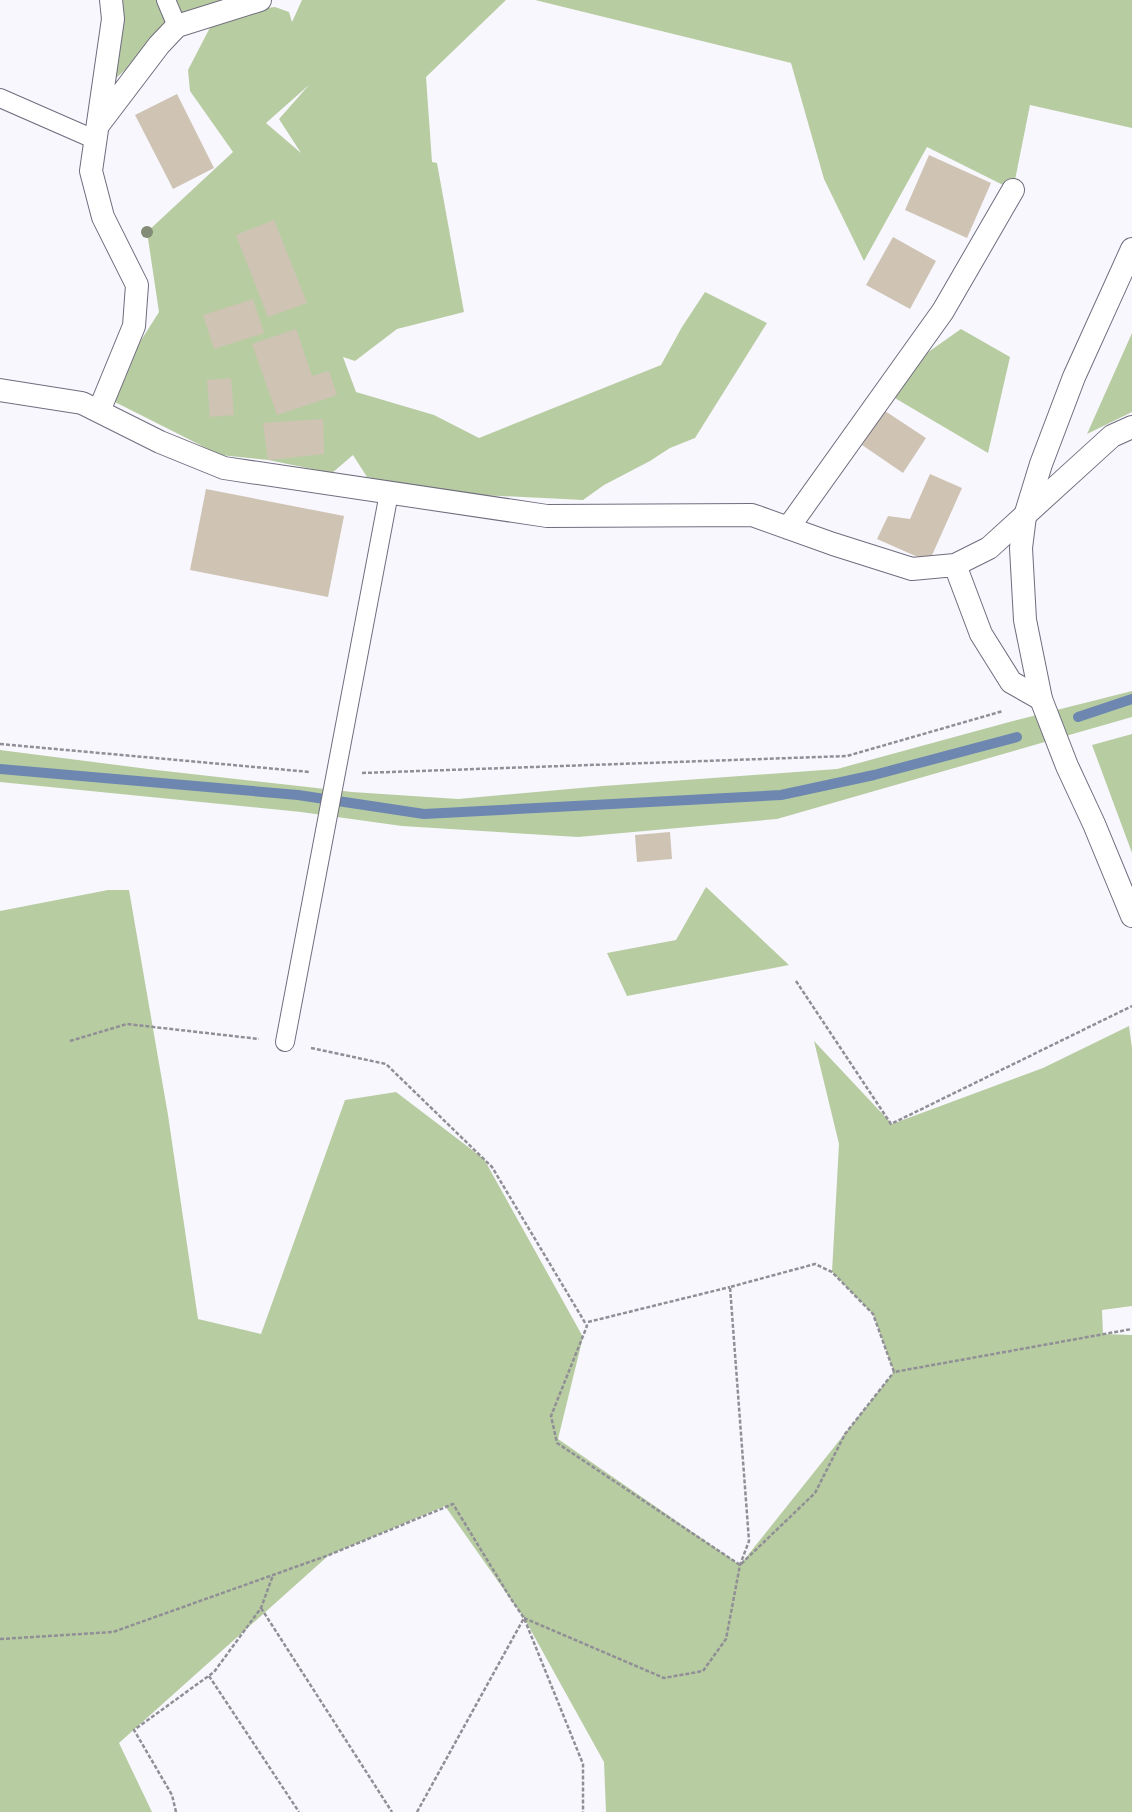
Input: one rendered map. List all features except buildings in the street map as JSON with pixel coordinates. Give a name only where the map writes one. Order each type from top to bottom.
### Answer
[{"type":"street","points":[[99,411],[134,326],[137,285],[103,217],[91,171],[112,19],[111,0]]},
{"type":"street","points":[[97,133],[159,45],[177,26],[260,0]]},
{"type":"street","points":[[788,528],[943,311],[1013,190]]},
{"type":"street","points":[[1132,249],[1074,377],[1041,464],[1025,516],[1021,548],[1025,620],[1041,699],[1067,766],[1094,824],[1132,916]]},
{"type":"street","points":[[0,390],[82,403],[160,442],[224,468],[547,516],[752,515],[912,569],[955,564],[990,548],[1112,436],[1132,427]]},
{"type":"street","points":[[955,564],[981,634],[1011,682],[1041,699]]},
{"type":"lane","points":[[166,0],[177,26]]},
{"type":"lane","points":[[0,98],[97,133]]},
{"type":"lane","points":[[285,1042],[389,493]]},
{"type":"path","points":[[0,744],[336,774],[847,756],[1041,699]]},
{"type":"path","points":[[796,981],[892,1124],[1132,1006]]},
{"type":"path","points":[[70,1040],[127,1024],[285,1042],[386,1064],[492,1167],[587,1326],[551,1416],[557,1443],[740,1565]]},
{"type":"path","points":[[588,1322],[816,1264],[832,1272],[873,1314],[894,1372]]},
{"type":"path","points":[[524,1618],[664,1678],[703,1671],[726,1639],[740,1565],[749,1541],[730,1287]]},
{"type":"path","points":[[740,1565],[815,1493],[845,1434],[894,1372],[1132,1329]]},
{"type":"path","points":[[0,1639],[113,1632],[329,1555],[453,1504],[524,1618],[583,1764],[583,1812]]},
{"type":"path","points":[[176,1812],[172,1795],[134,1730],[214,1672],[261,1608],[273,1574]]},
{"type":"path","points":[[261,1608],[392,1812]]},
{"type":"path","points":[[417,1812],[524,1618]]},
{"type":"path","points":[[209,1676],[299,1812]]},
{"type":"green space","points":[[109,0],[255,0],[177,26],[103,89]]},
{"type":"green space","points":[[302,0],[506,0],[426,77],[432,162],[437,163],[464,312],[397,329],[355,361],[343,357],[356,392],[434,415],[479,438],[661,365],[682,327],[705,292],[767,323],[695,438],[670,448],[650,461],[604,485],[583,500],[459,494],[367,477],[353,455],[332,473],[268,460],[220,455],[105,397],[159,312],[147,232],[233,152],[190,91],[188,70],[217,14],[275,7],[289,12],[292,22]],"holes":[[[309,85],[279,119],[301,153],[266,123]]]},
{"type":"green space","points":[[535,0],[1132,0],[1132,128],[1030,105],[1013,190],[927,147],[864,261],[824,179],[791,63]]},
{"type":"green space","points":[[961,329],[1010,357],[988,453],[888,394],[917,360]]},
{"type":"green space","points":[[1132,333],[1132,412],[1087,434]]},
{"type":"green space","points":[[1132,691],[1132,717],[777,819],[578,837],[402,826],[301,812],[0,782],[0,750],[156,770],[352,792],[458,799],[603,786],[837,769],[1013,721]]},
{"type":"green space","points":[[1132,734],[1132,853],[1092,745]]},
{"type":"green space","points":[[706,887],[789,965],[627,996],[607,953],[676,940]]},
{"type":"green space","points":[[108,890],[129,890],[168,1115],[198,1319],[261,1334],[345,1100],[396,1092],[484,1159],[583,1337],[558,1439],[740,1565],[894,1372],[873,1314],[832,1272],[839,1144],[814,1041],[892,1124],[1043,1068],[1129,1026],[1132,1048],[1132,1306],[1102,1310],[1103,1334],[1132,1335],[1132,1812],[606,1812],[604,1762],[524,1618],[445,1506],[329,1555],[119,1743],[152,1812],[0,1812],[0,911]]},
{"type":"waterway","points":[[1078,717],[1132,699]]},
{"type":"waterway","points":[[0,769],[298,795],[424,814],[781,795],[874,775],[1017,737]]}]
